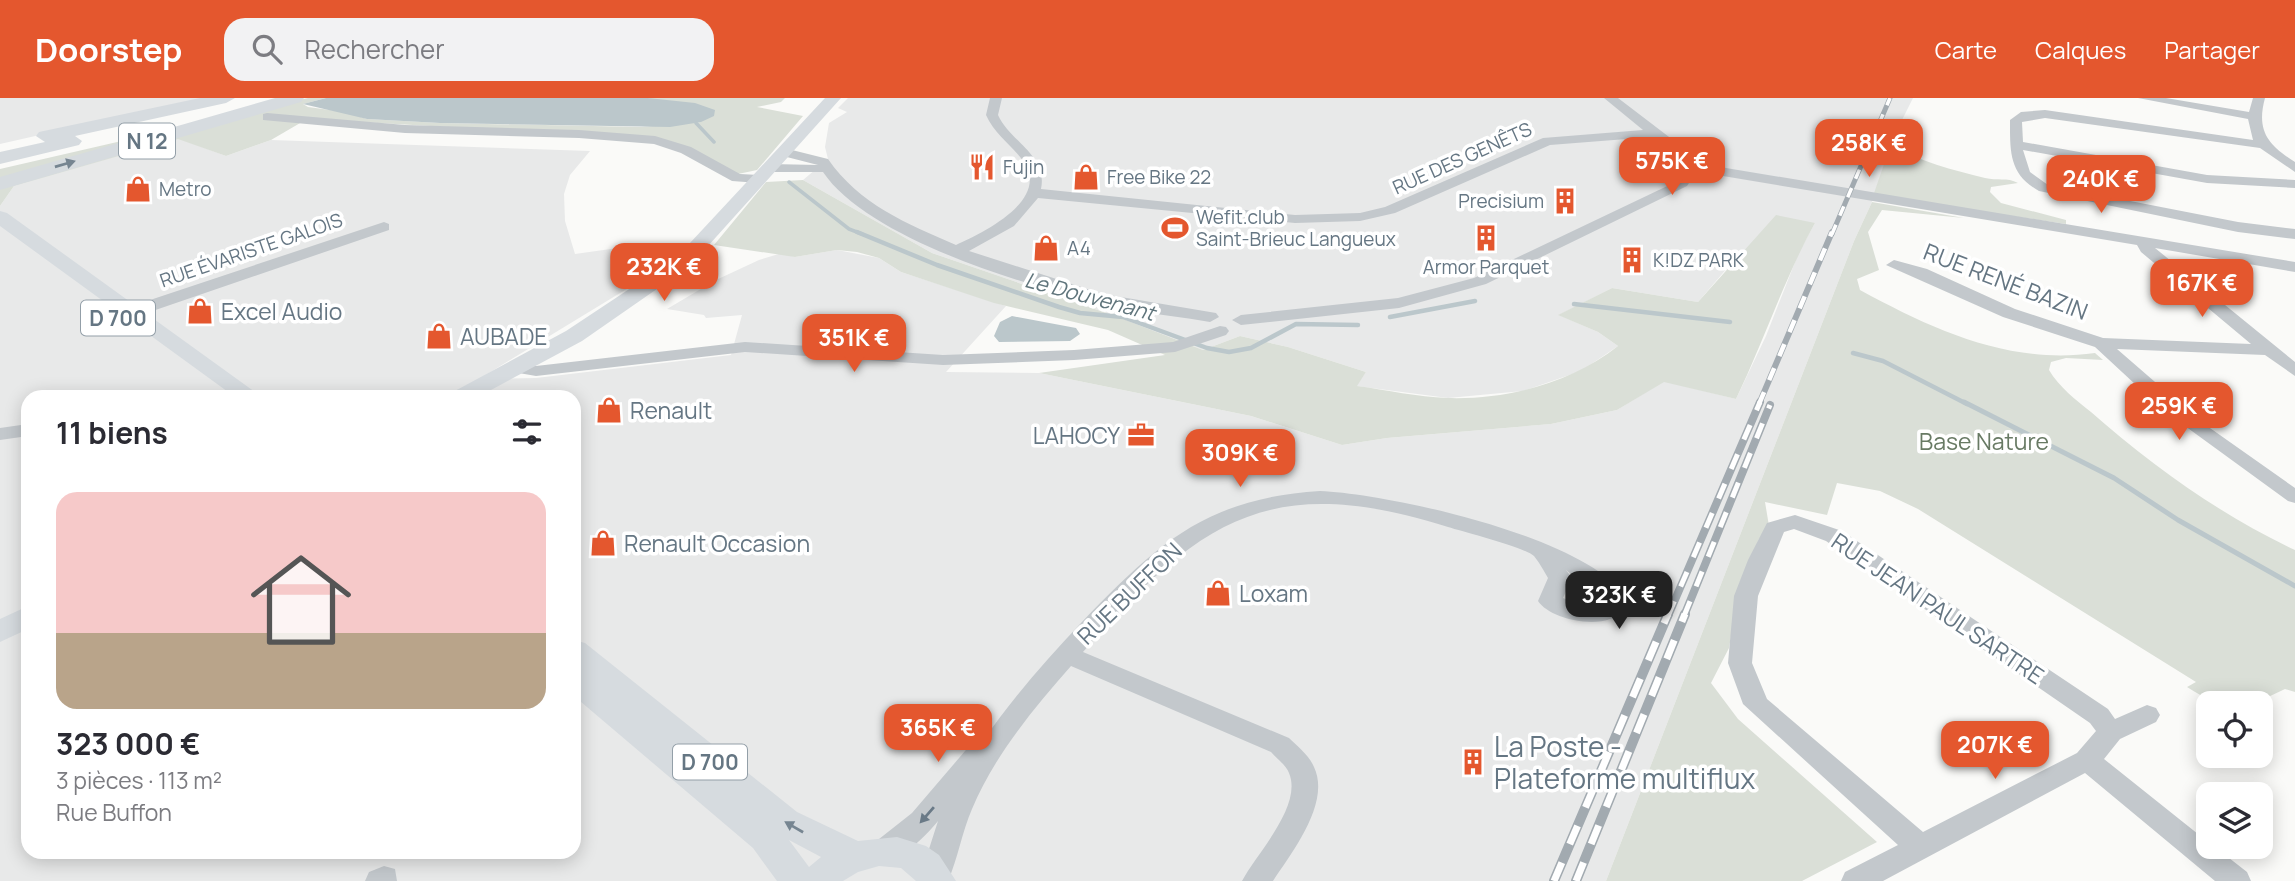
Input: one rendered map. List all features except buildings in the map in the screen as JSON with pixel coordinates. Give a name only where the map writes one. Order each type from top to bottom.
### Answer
[{"type":"highway","points":[[0,145],[226,98]]},
{"type":"highway","name":"N 12","points":[[0,161],[258,98]]},
{"type":"highway","name":"N 12","points":[[0,161],[276,98]]},
{"type":"highway","name":"N 12","points":[[0,184],[295,98]]},
{"type":"main road","points":[[482,390],[619,308],[683,262],[832,98]]},
{"type":"main road","name":"D 700","points":[[0,217],[240,390]]},
{"type":"main road","name":"D 700","points":[[0,232],[214,390]]},
{"type":"main road","points":[[0,632],[21,620]]},
{"type":"main road","name":"D 700","points":[[581,657],[784,822],[814,839],[870,853]]},
{"type":"main road","name":"D 700","points":[[581,685],[766,838],[798,881]]},
{"type":"main road","points":[[818,881],[839,863],[870,853],[914,858],[936,879]]},
{"type":"street","points":[[957,251],[1000,230],[1019,214],[1034,193],[1037,175],[1031,161],[992,118],[991,107],[996,98]]},
{"type":"street","points":[[1610,98],[1699,165],[1723,172],[2295,267]]},
{"type":"street","points":[[2144,98],[2253,116]]},
{"type":"street","points":[[2259,98],[2253,116],[2254,131],[2264,145],[2295,168]]},
{"type":"street","points":[[2264,145],[2045,114],[2025,115],[2016,120],[2021,174],[2054,191],[2238,227],[2295,234]]},
{"type":"street","points":[[267,117],[405,129],[579,134],[655,140],[686,149],[737,178],[806,167],[826,170]]},
{"type":"street","name":"RUE DES GENÊTS","points":[[1034,193],[1295,219],[1360,217],[1390,210],[1548,141],[1655,133]]},
{"type":"street","points":[[2017,145],[2207,179],[2295,184]]},
{"type":"street","points":[[784,152],[823,162],[826,170],[853,197],[904,230],[957,251],[1055,285],[1105,299],[1237,329],[1242,324],[1241,320],[1399,303],[1480,281],[1682,183],[1723,172]]},
{"type":"street","points":[[1682,183],[1693,168],[1699,165]]},
{"type":"street","name":"RUE ÉVARISTE GALOIS","points":[[132,312],[384,227]]},
{"type":"street","points":[[2143,241],[2146,249],[2295,371]]},
{"type":"street","name":"RUE RENÉ BAZIN","points":[[1894,265],[1922,272],[2009,313],[2101,343],[2269,350]]},
{"type":"street","points":[[519,368],[536,371],[744,347],[943,360],[1141,351],[1193,342],[1215,324]]},
{"type":"street","name":"RUE RENÉ BAZIN","points":[[2101,343],[2153,395],[2194,428],[2295,497]]},
{"type":"street","points":[[0,434],[21,431]]},
{"type":"street","name":"RUE BUFFON","points":[[870,853],[922,821],[1066,654],[1148,568],[1171,549],[1216,521],[1267,503],[1315,497],[1398,505],[1542,552]]},
{"type":"street","name":"RUE JEAN PAUL SARTRE","points":[[1921,848],[1756,704],[1740,663],[1746,596],[1759,560],[1775,528],[1795,522],[1834,536],[2099,716],[2111,732]]},
{"type":"street","points":[[1066,654],[1280,745],[1302,770],[1304,795],[1289,832],[1257,881]]},
{"type":"street","name":"RUE BUFFON","points":[[936,879],[942,845],[963,798],[1020,708]]},
{"type":"street","points":[[1856,881],[2087,760],[2111,732],[2147,715]]},
{"type":"street","points":[[2087,760],[2236,881]]},
{"type":"shaded area","points":[[0,98],[203,98],[0,144]]},
{"type":"shaded area","points":[[326,98],[648,98],[695,103],[715,110],[714,116],[701,122],[670,127],[367,119],[303,104]]},
{"type":"shaded area","points":[[848,98],[1913,98],[1893,138],[1872,202],[1854,241],[1606,881],[0,881],[0,206],[14,186],[178,138],[226,156],[271,140],[590,151],[570,175],[564,194],[565,221],[575,254],[639,245],[675,245],[659,259],[666,261],[630,287],[479,379],[536,378],[731,355],[742,315],[706,318],[704,315],[667,309],[716,280],[759,260],[782,253],[795,257],[837,250],[879,258],[901,272],[1006,306],[946,372],[1039,373],[1251,416],[1342,445],[1387,438],[1551,424],[1617,410],[1664,381],[1736,399],[1766,336],[1799,252],[1815,223],[1735,259],[1698,302],[1612,288],[1559,315],[1598,332],[1618,346],[1581,371],[1523,391],[1448,398],[1356,386],[1366,372],[1288,347],[1240,336],[1203,350],[1118,317],[932,253],[803,180],[828,159],[825,147],[829,123],[847,112],[838,108]]},
{"type":"shaded area","points":[[1012,316],[1076,328],[1080,334],[1070,341],[999,342],[994,336],[1000,322]]},
{"type":"green space","points":[[308,98],[326,98],[303,104],[308,107],[345,112],[367,119],[440,123],[641,127],[701,122],[648,98],[785,98],[781,102],[757,107],[803,116],[757,170],[738,174],[663,139],[307,119],[271,140],[226,156],[178,139],[14,186],[0,206],[0,169]]},
{"type":"green space","points":[[1891,144],[1925,161],[1985,178],[2018,183],[1991,187],[1990,192],[2001,203],[2066,220],[2066,224],[1873,196]]},
{"type":"green space","points":[[803,180],[932,253],[1118,317],[1203,350],[1240,336],[1288,347],[1366,372],[1357,386],[1447,398],[1515,392],[1537,387],[1580,370],[1618,346],[1598,332],[1558,315],[1612,288],[1698,302],[1776,215],[1815,223],[1736,399],[1664,382],[1617,410],[1551,424],[1387,438],[1342,445],[1251,416],[1039,373],[1165,355],[1108,330],[994,303],[901,272],[879,258],[857,252],[837,250],[795,257],[714,245],[766,182]]},
{"type":"green space","name":"Base Nature","points":[[1872,202],[1964,218],[1882,210],[1868,232],[1879,270],[1857,279],[1860,290],[1944,331],[2002,349],[2032,354],[2095,353],[2103,360],[2066,358],[2051,362],[2049,370],[2074,398],[2163,470],[2241,522],[2295,550],[2295,692],[2285,689],[2273,694],[2273,691],[2196,693],[2187,687],[2196,682],[1918,509],[1880,491],[1837,483],[1827,515],[1765,502],[1769,526],[1759,539],[1740,582],[1729,648],[1711,683],[1738,719],[1877,842],[1802,881],[1606,881],[1854,241]]},
{"type":"waterway","name":"Le Douvenant","points":[[696,123],[714,142]]},
{"type":"waterway","name":"Le Douvenant","points":[[789,182],[849,229],[860,233]]},
{"type":"waterway","name":"Le Douvenant","points":[[860,233],[937,265],[1059,307],[1080,313],[1123,317],[1207,348],[1229,352],[1251,348],[1296,324],[1358,325]]},
{"type":"waterway","name":"Le Douvenant","points":[[1390,317],[1475,301]]},
{"type":"waterway","points":[[1574,304],[1730,322]]},
{"type":"waterway","points":[[1853,353],[1883,361],[1967,404]]},
{"type":"waterway","points":[[1964,402],[2114,478],[2178,520],[2295,586]]},
{"type":"railway","points":[[1832,234],[1890,98]]},
{"type":"railway","points":[[1759,404],[1832,232]]},
{"type":"railway","points":[[1668,616],[1760,402]]},
{"type":"railway","points":[[1684,616],[1770,405]]},
{"type":"railway","points":[[1554,881],[1668,614]]},
{"type":"railway","points":[[1576,881],[1685,614]]},
{"type":"place","name":"Fujin","points":[[982,167]]},
{"type":"place","name":"Free Bike 22","points":[[1086,177]]},
{"type":"place","name":"Metro","points":[[138,189]]},
{"type":"place","name":"Precisium","points":[[1565,201]]},
{"type":"place","name":"Wefit.club Saint-Brieuc Langueux","points":[[1175,228]]},
{"type":"place","name":"Armor Parquet","points":[[1486,238]]},
{"type":"place","name":"A4","points":[[1046,248]]},
{"type":"place","name":"K!DZ PARK","points":[[1632,260]]},
{"type":"place","name":"Excel Audio","points":[[200,311]]},
{"type":"place","name":"AUBADE","points":[[439,336]]},
{"type":"place","name":"Renault","points":[[609,410]]},
{"type":"place","name":"LAHOCY","points":[[1141,435]]},
{"type":"place","name":"Renault Occasion","points":[[603,543]]},
{"type":"place","name":"Loxam","points":[[1218,593]]},
{"type":"place","name":"La Poste - Plateforme multiflux","points":[[1473,762]]}]
